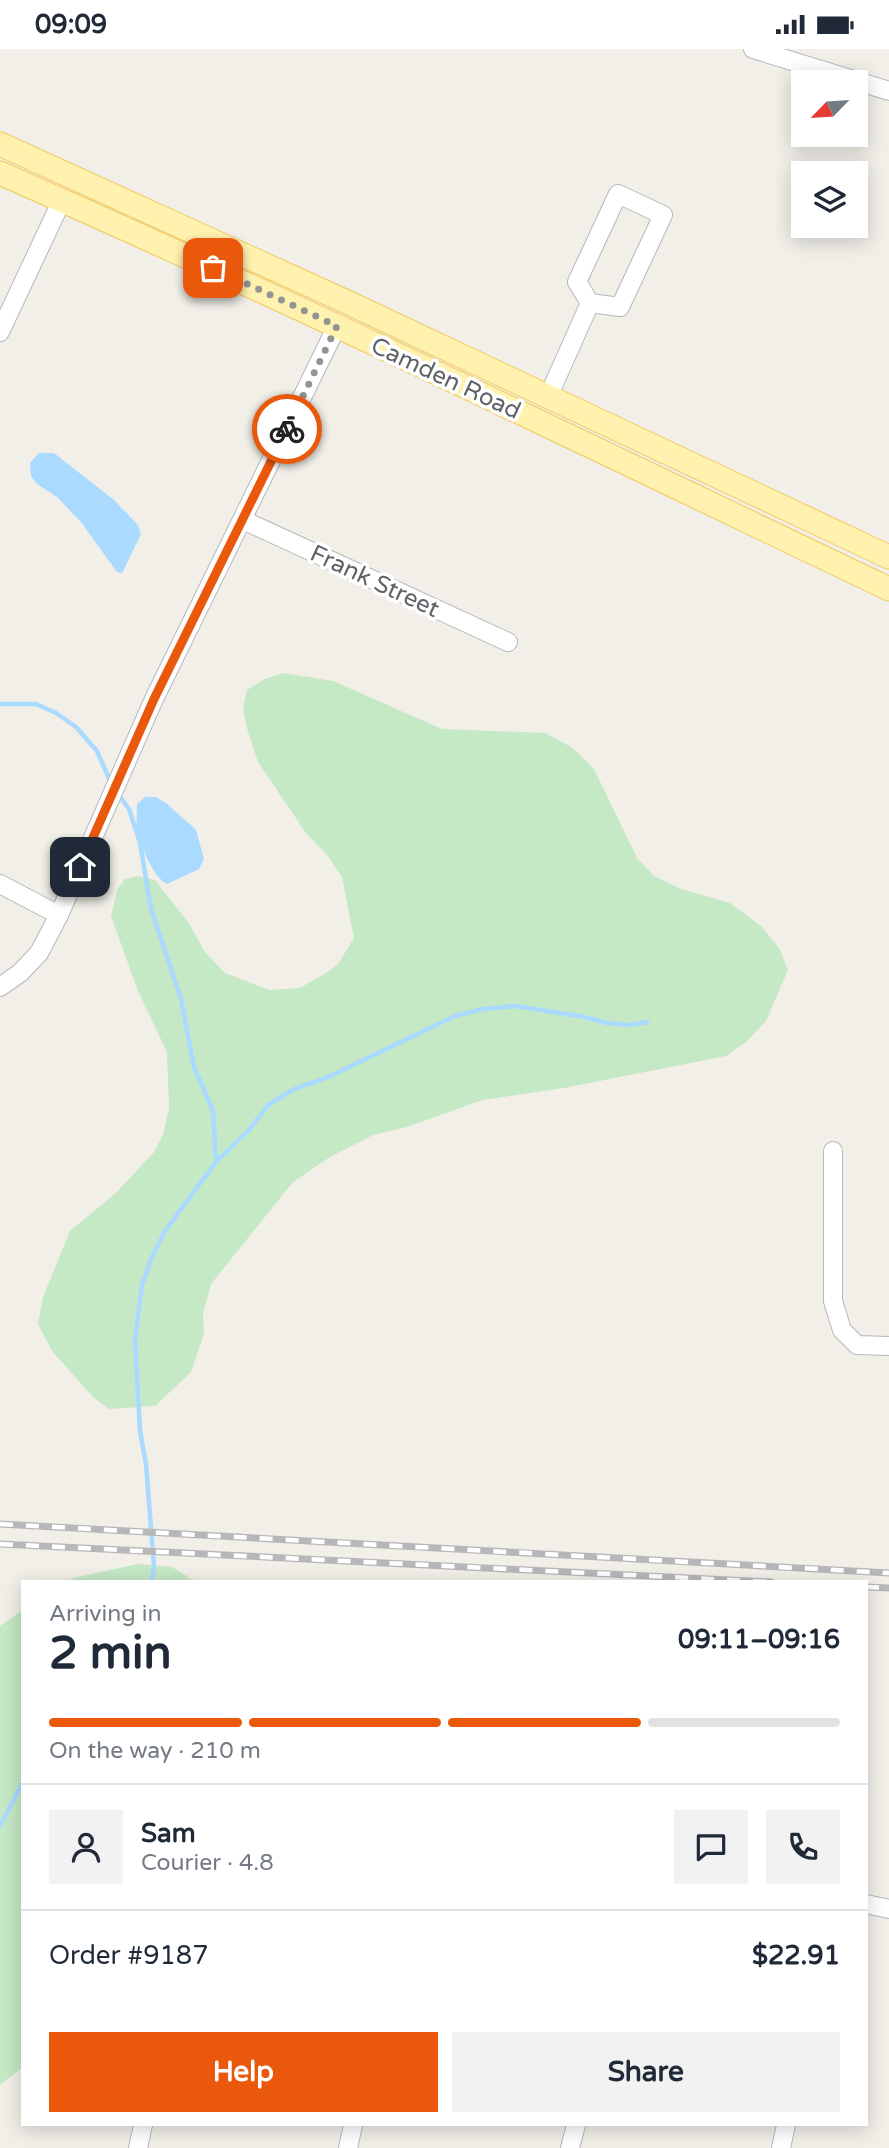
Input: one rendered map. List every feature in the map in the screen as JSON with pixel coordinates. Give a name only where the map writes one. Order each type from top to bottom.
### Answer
[{"type":"main road","name":"Camden Road","points":[[0,144],[325,292],[889,557]]},
{"type":"main road","name":"Camden Road","points":[[0,173],[337,326],[889,589]]},
{"type":"main road","points":[[113,222],[150,226],[314,296],[321,298],[325,292]]},
{"type":"main road","points":[[337,326],[344,313],[352,314],[446,359],[542,394]]},
{"type":"street","points":[[753,49],[889,91]]},
{"type":"street","points":[[618,194],[663,215],[620,307],[590,303],[577,282],[618,194]]},
{"type":"street","points":[[0,332],[62,200]]},
{"type":"street","points":[[542,394],[590,303]]},
{"type":"street","points":[[0,987],[20,973],[39,953],[59,915],[154,699],[337,326]]},
{"type":"street","name":"Frank Street","points":[[243,520],[508,642]]},
{"type":"street","points":[[0,884],[59,915]]},
{"type":"street","points":[[833,1151],[833,1301],[842,1330],[856,1345],[889,1346]]},
{"type":"street","points":[[868,1904],[889,1909]]},
{"type":"street","points":[[138,2148],[143,2126]]},
{"type":"street","points":[[348,2148],[353,2126]]},
{"type":"street","points":[[570,2148],[576,2126]]},
{"type":"street","points":[[781,2148],[786,2126]]},
{"type":"green space","points":[[283,673],[333,681],[442,729],[545,733],[573,748],[594,769],[637,858],[654,876],[681,889],[730,903],[761,926],[779,948],[788,970],[766,1021],[747,1041],[726,1056],[564,1088],[482,1100],[407,1127],[373,1135],[330,1157],[293,1182],[211,1284],[203,1314],[204,1334],[191,1372],[155,1406],[109,1409],[93,1397],[52,1351],[38,1324],[43,1297],[70,1231],[116,1193],[154,1152],[163,1135],[169,1108],[167,1052],[138,991],[111,916],[118,888],[125,879],[138,876],[155,880],[190,925],[204,951],[225,973],[269,990],[300,988],[326,973],[338,964],[354,938],[342,877],[327,855],[306,833],[258,762],[248,732],[243,709],[247,690],[265,679]]},
{"type":"green space","points":[[138,1564],[172,1567],[193,1580],[71,1580]]},
{"type":"green space","points":[[21,1611],[21,2069],[0,2085],[0,1626]]},
{"type":"water","points":[[39,453],[54,453],[114,500],[138,525],[141,534],[122,573],[117,572],[81,522],[57,497],[37,484],[31,476],[30,463]]},
{"type":"water","points":[[145,797],[156,797],[166,803],[196,830],[204,859],[199,869],[167,884],[156,874],[144,851],[137,828],[137,804]]},
{"type":"waterway","points":[[0,704],[36,704],[56,713],[76,727],[97,751],[111,783]]},
{"type":"waterway","points":[[118,794],[129,809],[140,843],[151,908],[181,999],[194,1067],[213,1111],[216,1161]]},
{"type":"waterway","points":[[152,1580],[154,1566],[146,1464],[140,1431],[135,1340],[142,1285],[165,1231],[216,1162],[250,1129],[267,1106],[294,1089],[326,1078],[455,1016],[483,1009],[516,1006],[607,1023],[630,1025],[647,1022]]},
{"type":"waterway","points":[[0,1826],[21,1786]]},
{"type":"railway","points":[[0,1524],[889,1573]]},
{"type":"railway","points":[[0,1544],[730,1580]]},
{"type":"railway","points":[[868,1587],[889,1588]]},
{"type":"way so far","points":[[213,268],[337,326],[287,429]]},
{"type":"route","points":[[80,867],[154,699],[287,429]]}]
